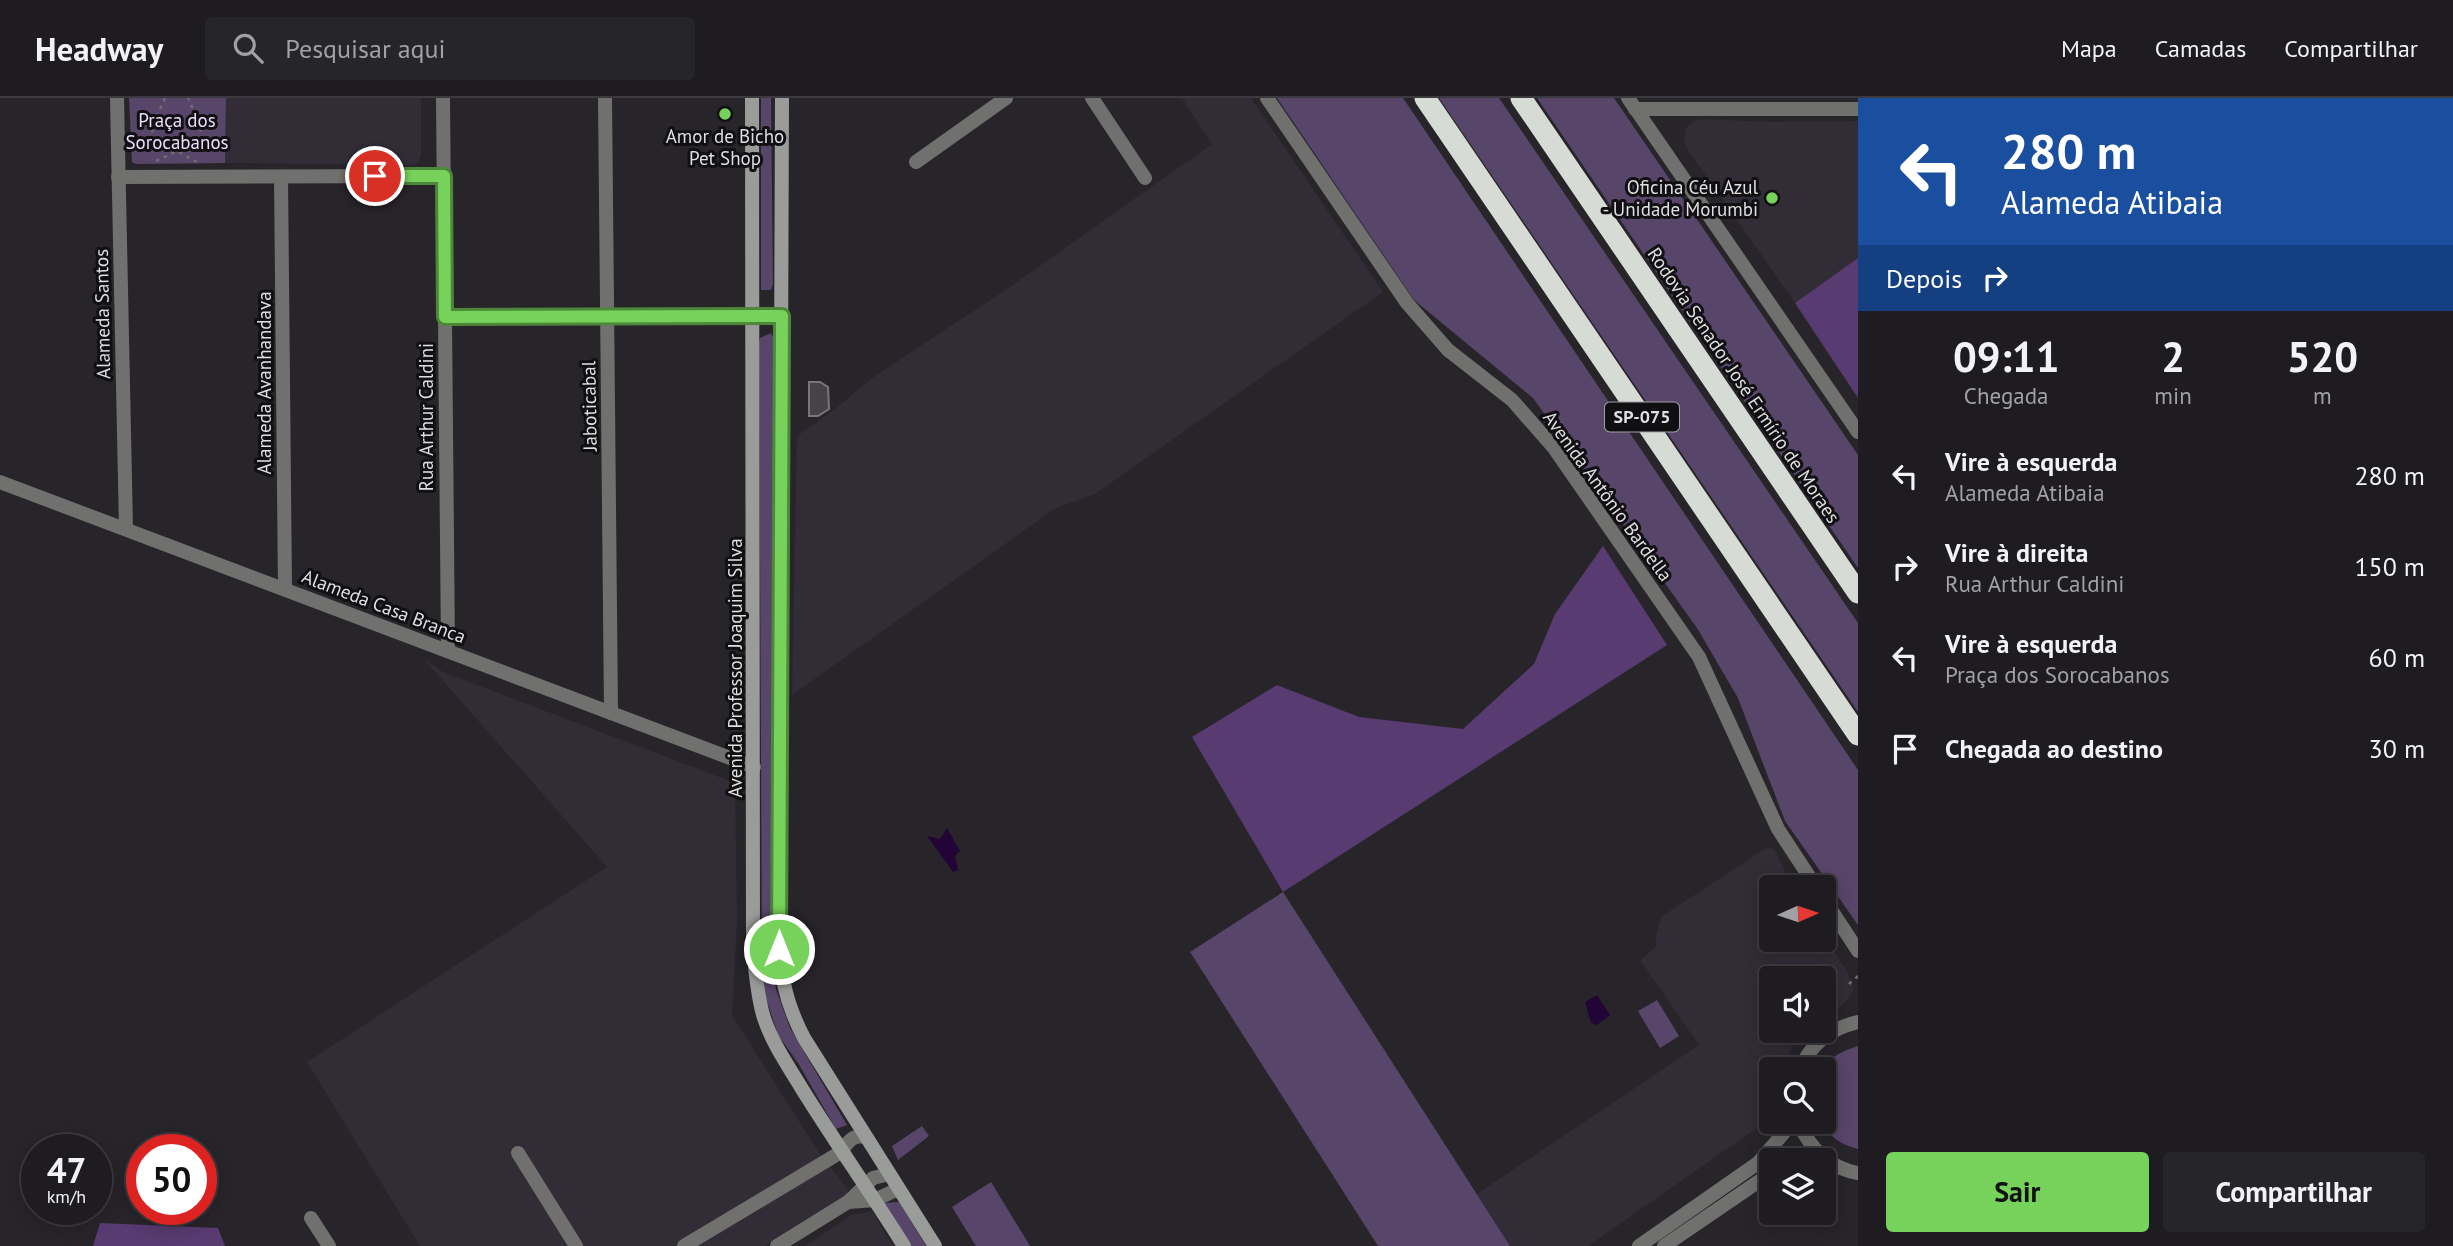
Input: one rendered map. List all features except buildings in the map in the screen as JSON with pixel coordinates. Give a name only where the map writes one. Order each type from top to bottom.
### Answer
[{"type":"highway","name":"SP-075","points":[[1425,98],[1858,735]]},
{"type":"highway","name":"Rodovia Senador José Ermírio de Moraes","points":[[1521,98],[1858,593]]},
{"type":"main road","name":"Avenida Professor Joaquim Silva","points":[[752,98],[753,950],[757,987],[764,1020],[780,1054],[904,1246]]},
{"type":"main road","points":[[782,98],[779,949],[782,982],[792,1015],[935,1246]]},
{"type":"street","name":"Alameda Santos","points":[[117,98],[126,529]]},
{"type":"street","name":"Rua Arthur Caldini","points":[[443,98],[448,651]]},
{"type":"street","name":"Jaboticabal","points":[[605,98],[611,713]]},
{"type":"street","points":[[916,162],[1006,98]]},
{"type":"street","points":[[1092,98],[1145,178]]},
{"type":"street","name":"Avenida Antônio Bardella","points":[[1268,98],[1407,303],[1448,350],[1512,400],[1554,448],[1699,657],[1778,830],[1808,875]]},
{"type":"street","points":[[1631,104],[1858,109]]},
{"type":"street","points":[[1631,104],[1858,432]]},
{"type":"street","points":[[118,177],[444,176]]},
{"type":"street","name":"Alameda Avanhandava","points":[[281,177],[285,589]]},
{"type":"street","points":[[445,317],[782,316]]},
{"type":"street","name":"Alameda Casa Branca","points":[[0,482],[754,767]]},
{"type":"street","points":[[1836,917],[1858,951]]},
{"type":"street","points":[[1806,1057],[1818,1041],[1835,1029],[1857,1021]]},
{"type":"street","points":[[1639,1246],[1758,1163],[1783,1134]]},
{"type":"street","points":[[1804,1134],[1809,1144],[1826,1161],[1853,1172]]},
{"type":"street","points":[[684,1246],[841,1152],[853,1137],[866,1136]]},
{"type":"street","points":[[518,1153],[576,1246]]},
{"type":"street","points":[[777,1246],[848,1202],[873,1178],[889,1174]]},
{"type":"street","points":[[1664,1246],[1759,1181]]},
{"type":"street","points":[[848,1202],[876,1200],[898,1189]]},
{"type":"street","points":[[312,1218],[329,1246]]},
{"type":"path","points":[[165,98],[152,127],[153,137],[165,148],[177,151],[197,142],[201,134],[200,123],[188,98]]},
{"type":"path","points":[[1849,984],[1858,976]]},
{"type":"shaded area","points":[[226,98],[421,98],[419,162],[413,165],[225,163]]},
{"type":"shaded area","points":[[1182,98],[1251,98],[1383,292],[1095,494],[1056,508],[792,695],[797,436],[875,376],[1010,287],[1212,144]]},
{"type":"shaded area","name":"Oficina Céu Azul - Unidade Morumbi","points":[[1703,119],[1769,122],[1858,121],[1858,258],[1795,303],[1688,150],[1684,140],[1686,128],[1694,121]]},
{"type":"shaded area","points":[[1858,258],[1858,398],[1795,303]]},
{"type":"shaded area","points":[[1603,546],[1667,645],[1283,892],[1192,737],[1277,685],[1359,717],[1463,729],[1534,664],[1555,614]]},
{"type":"shaded area","points":[[424,659],[443,672],[735,783],[737,921],[732,1015],[816,1148],[848,1190],[847,1196],[766,1246],[420,1246],[307,1062],[607,867]]},
{"type":"shaded area","points":[[947,828],[960,851],[955,856],[958,870],[953,872],[927,836],[940,839]]},
{"type":"shaded area","points":[[1766,848],[1774,849],[1787,875],[1759,875],[1759,952],[1834,952],[1847,971],[1854,989],[1836,1010],[1836,966],[1759,966],[1759,1043],[1793,1043],[1789,1057],[1759,1057],[1759,1126],[1588,1246],[1510,1246],[1477,1194],[1699,1045],[1640,960],[1656,947],[1661,917]]},
{"type":"shaded area","points":[[1597,995],[1610,1015],[1597,1025],[1591,1023],[1585,1002]]},
{"type":"shaded area","points":[[872,1211],[893,1246],[805,1246],[851,1215]]},
{"type":"shaded area","points":[[112,1224],[218,1228],[225,1246],[93,1246],[99,1225]]},
{"type":"green space","name":"Praça dos Sorocabanos","points":[[129,98],[226,98],[225,163],[132,162]]},
{"type":"green space","points":[[761,98],[771,98],[771,290],[761,290]]},
{"type":"green space","points":[[1277,98],[1403,98],[1858,770],[1858,925],[1836,894],[1836,875],[1823,875],[1785,821],[1738,698],[1697,628],[1533,398],[1414,300]]},
{"type":"green space","points":[[1439,98],[1499,98],[1858,623],[1858,712]]},
{"type":"green space","points":[[1537,98],[1614,98],[1858,455],[1858,568]]},
{"type":"green space","points":[[771,333],[775,341],[770,949],[776,989],[790,1028],[847,1125],[836,1129],[798,1063],[778,1035],[766,998],[762,962],[759,343],[760,338]]},
{"type":"green space","points":[[1283,892],[1510,1246],[1378,1246],[1190,952]]},
{"type":"green space","points":[[1657,1000],[1679,1036],[1660,1048],[1638,1011]]},
{"type":"green space","points":[[1858,1046],[1858,1149],[1830,1134],[1836,1134],[1835,1057]]},
{"type":"green space","points":[[922,1126],[929,1136],[898,1160],[892,1146]]},
{"type":"green space","points":[[991,1182],[1030,1246],[976,1246],[952,1207]]},
{"type":"green space","points":[[899,1202],[926,1246],[910,1246],[883,1203]]},
{"type":"place","name":"Amor de Bicho Pet Shop","points":[[725,114]]},
{"type":"place","name":"Oficina Céu Azul - Unidade Morumbi","points":[[1772,198]]},
{"type":"route","points":[[375,176],[444,176],[445,317],[782,316],[779,949]]}]
